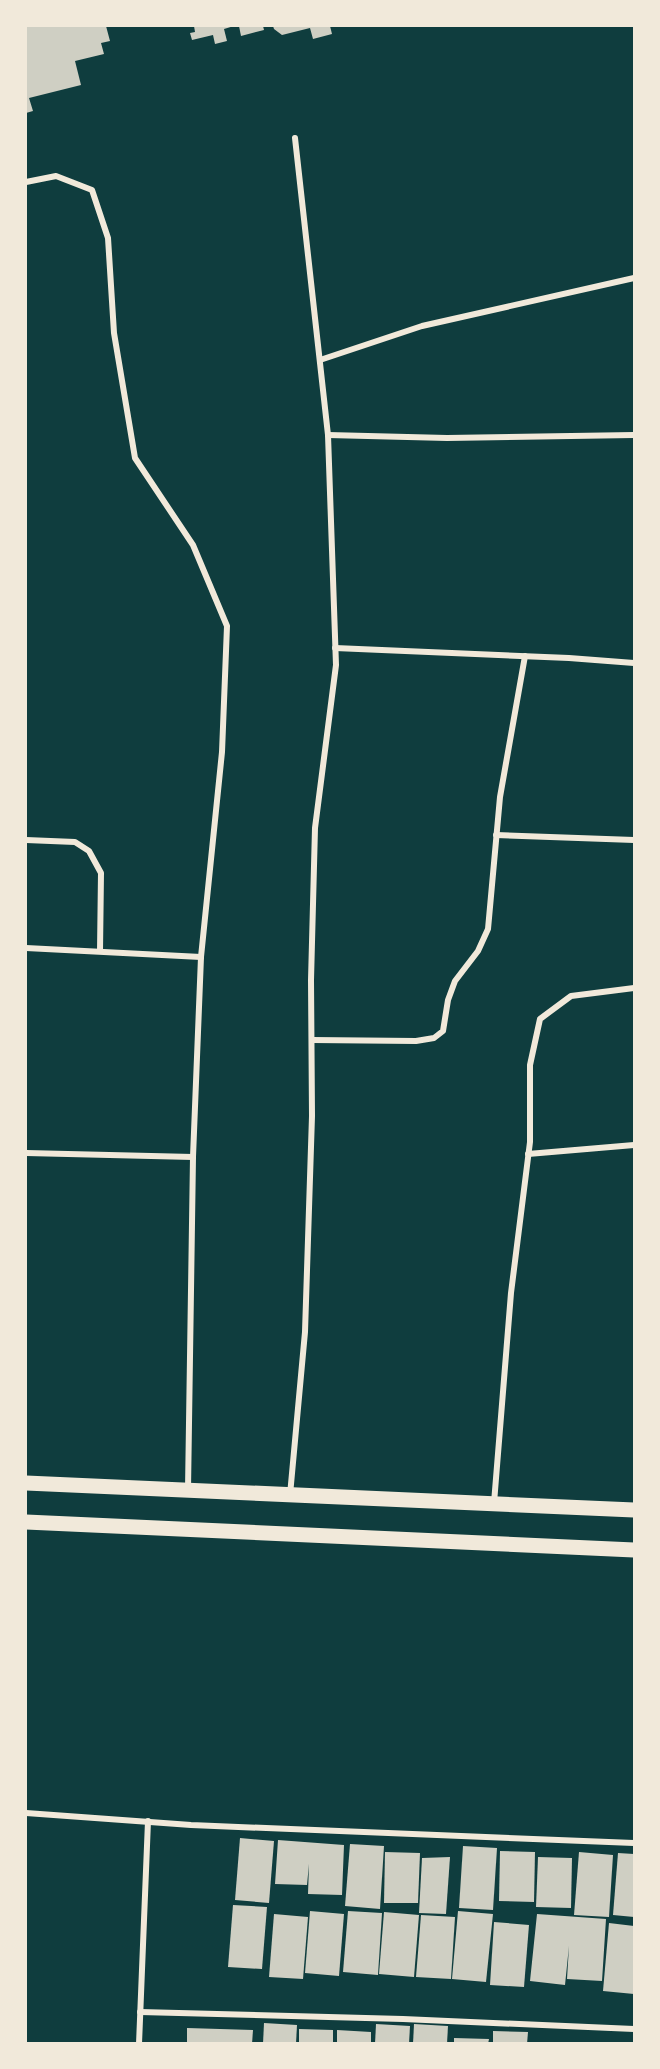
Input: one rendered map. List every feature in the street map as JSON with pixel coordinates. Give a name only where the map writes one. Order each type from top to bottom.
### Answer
[{"type":"main road","points":[[26,1483],[634,1510]]},
{"type":"main road","points":[[26,1522],[634,1550]]},
{"type":"street","points":[[290,1495],[305,1332],[312,1116],[311,980],[315,828],[336,665],[328,435],[295,138]]},
{"type":"street","points":[[26,182],[56,176],[92,190],[108,238],[114,333],[135,458],[193,545],[227,626],[222,752],[201,957],[193,1157],[188,1490]]},
{"type":"street","points":[[320,360],[422,326],[634,278]]},
{"type":"street","points":[[328,435],[447,438],[634,435]]},
{"type":"street","points":[[335,648],[634,663]]},
{"type":"street","points":[[312,1040],[416,1041],[434,1038],[443,1031],[448,1000],[455,981],[478,951],[488,929],[500,797],[525,656]]},
{"type":"street","points":[[496,835],[634,840]]},
{"type":"street","points":[[26,840],[75,842],[89,851],[101,873],[100,951]]},
{"type":"street","points":[[26,948],[201,957]]},
{"type":"street","points":[[494,1504],[511,1293],[530,1142],[530,1065],[540,1019],[571,996],[634,988]]},
{"type":"street","points":[[528,1154],[634,1145]]},
{"type":"street","points":[[26,1152],[193,1157]]},
{"type":"street","points":[[26,1813],[202,1826],[634,1843]]},
{"type":"street","points":[[139,2043],[148,1821]]},
{"type":"street","points":[[140,2012],[403,2019],[634,2029]]},
{"type":"building","points":[[26,26],[106,26],[110,41],[101,43],[104,54],[75,61],[81,85],[29,98],[33,111],[26,113]]},
{"type":"building","points":[[194,26],[234,26],[224,29],[227,41],[215,44],[213,35],[192,40],[190,33],[195,32]]},
{"type":"building","points":[[239,26],[263,26],[264,30],[241,36]]},
{"type":"building","points":[[273,26],[330,26],[332,34],[313,39],[310,28],[282,35]]},
{"type":"building","points":[[240,1838],[274,1841],[269,1903],[235,1900]]},
{"type":"building","points":[[278,1840],[344,1845],[342,1895],[308,1894],[309,1864],[307,1885],[275,1884]]},
{"type":"building","points":[[350,1844],[384,1846],[380,1909],[345,1906]]},
{"type":"building","points":[[463,1846],[497,1848],[493,1910],[459,1908]]},
{"type":"building","points":[[500,1851],[535,1852],[534,1902],[499,1901]]},
{"type":"building","points":[[385,1852],[420,1853],[418,1903],[384,1903]]},
{"type":"building","points":[[579,1852],[613,1855],[609,1917],[574,1915]]},
{"type":"building","points":[[618,1853],[634,1854],[634,1917],[613,1915]]},
{"type":"building","points":[[450,1857],[446,1914],[419,1913],[422,1858]]},
{"type":"building","points":[[538,1857],[572,1858],[571,1908],[536,1907]]},
{"type":"building","points":[[233,1905],[267,1907],[262,1969],[228,1967]]},
{"type":"building","points":[[310,1911],[344,1914],[339,1976],[305,1973]]},
{"type":"building","points":[[348,1911],[382,1913],[378,1975],[343,1972]]},
{"type":"building","points":[[458,1911],[493,1914],[486,1982],[452,1979]]},
{"type":"building","points":[[384,1912],[419,1915],[414,1977],[379,1974]]},
{"type":"building","points":[[274,1914],[308,1917],[303,1979],[269,1977]]},
{"type":"building","points":[[537,1914],[606,1919],[602,1981],[567,1979],[569,1946],[565,1985],[530,1981]]},
{"type":"building","points":[[421,1915],[455,1917],[451,1979],[416,1977]]},
{"type":"building","points":[[494,1922],[529,1925],[524,1987],[490,1985]]},
{"type":"building","points":[[609,1923],[634,1926],[634,1994],[603,1991]]},
{"type":"building","points":[[264,2023],[297,2025],[296,2044],[263,2044]]},
{"type":"building","points":[[376,2024],[410,2026],[409,2044],[375,2044]]},
{"type":"building","points":[[414,2024],[448,2026],[447,2044],[413,2044]]},
{"type":"building","points":[[187,2028],[253,2030],[252,2044],[187,2044]]},
{"type":"building","points":[[299,2029],[333,2030],[333,2044],[299,2044]]},
{"type":"building","points":[[337,2030],[371,2032],[371,2044],[337,2044]]},
{"type":"building","points":[[493,2031],[528,2032],[527,2044],[493,2044]]},
{"type":"building","points":[[454,2038],[489,2039],[488,2044],[454,2044]]}]
